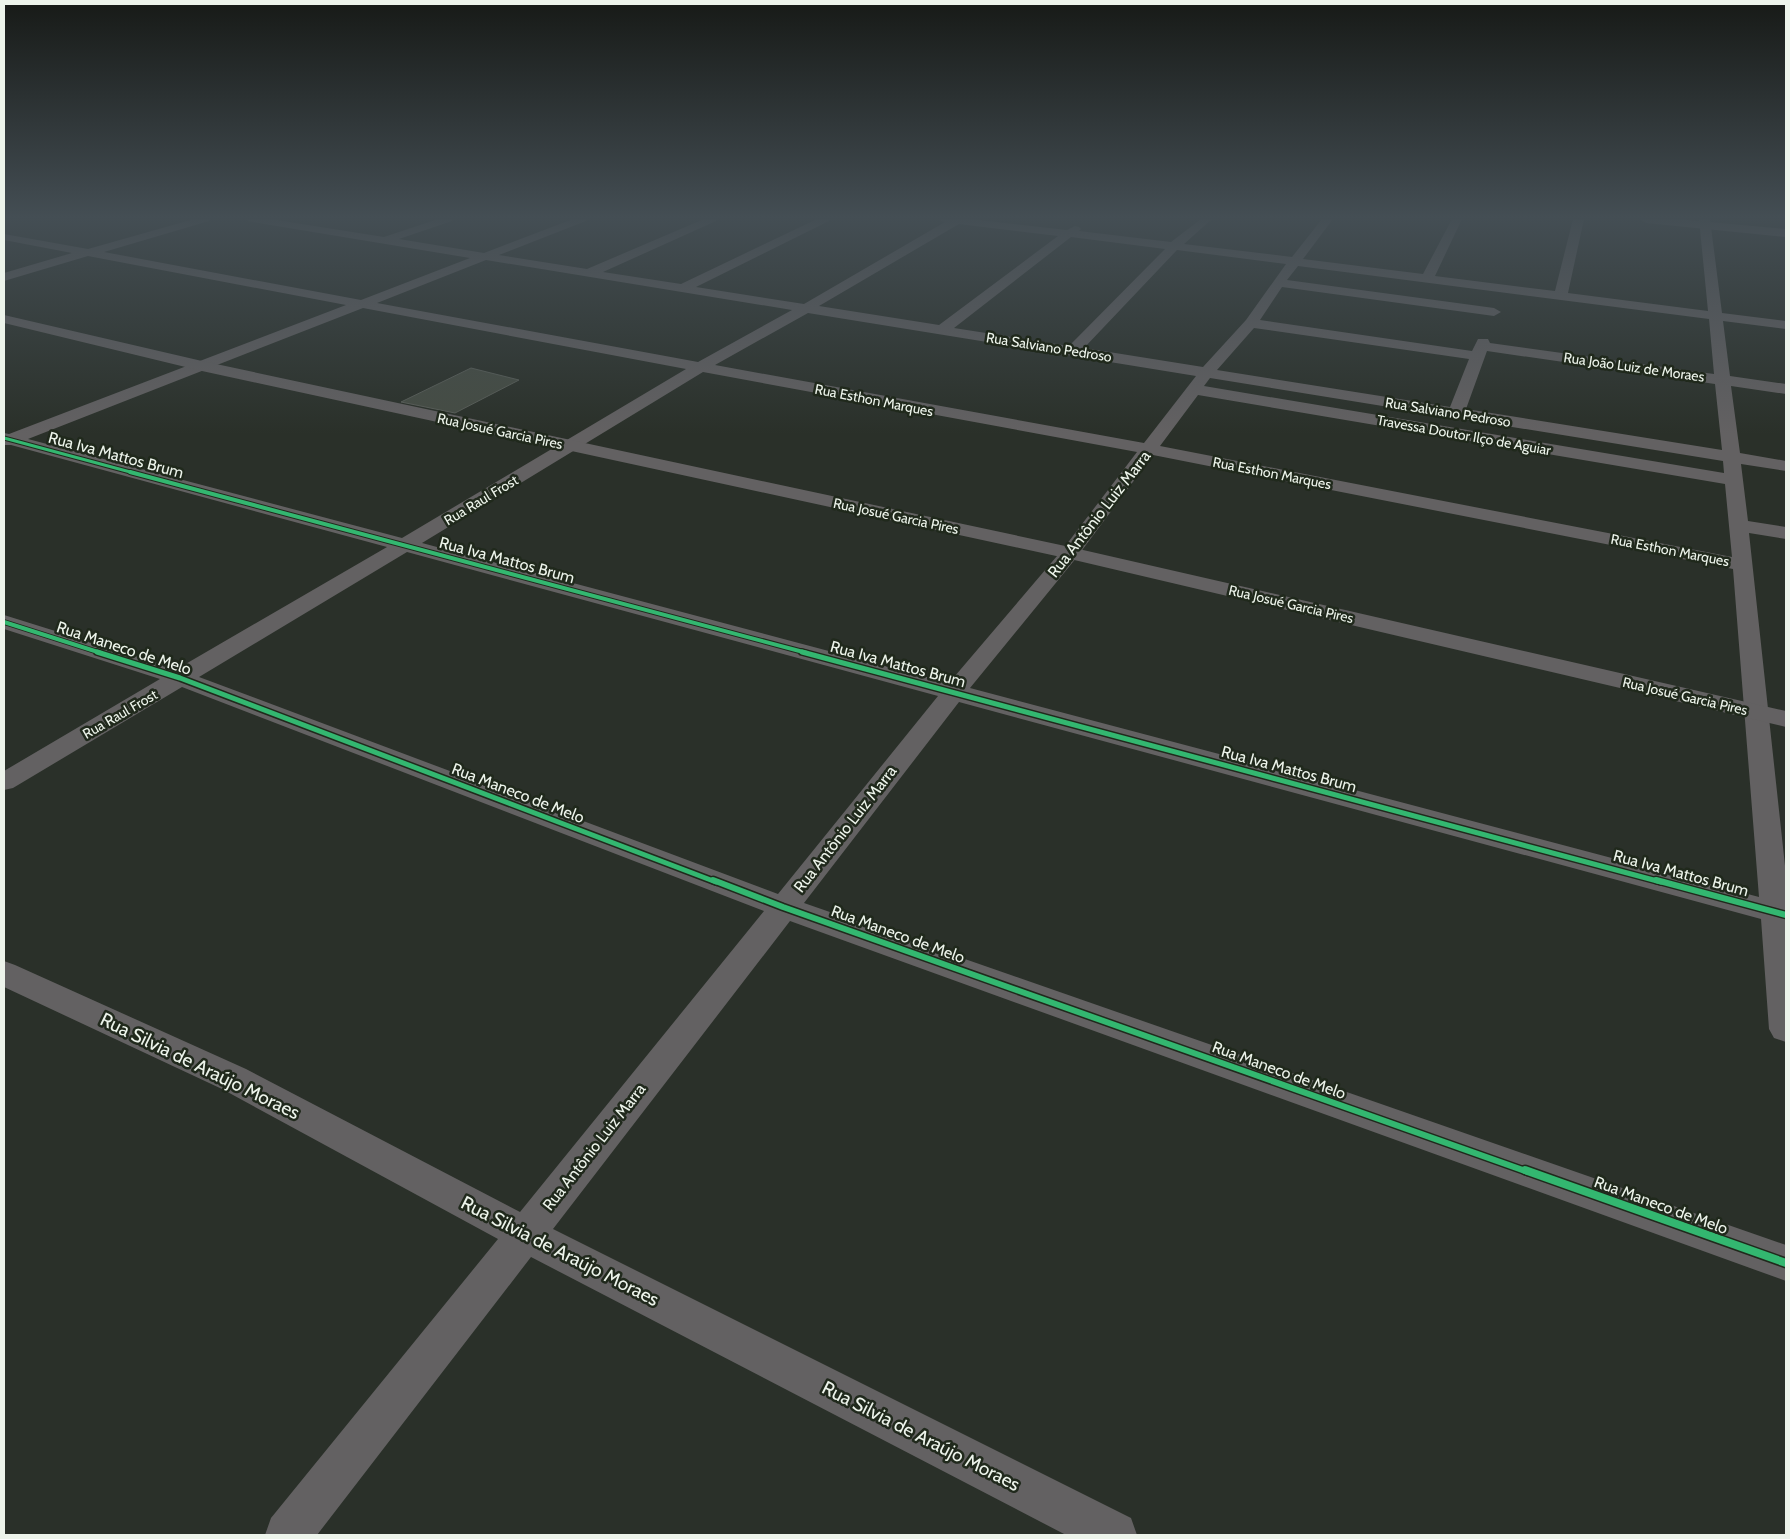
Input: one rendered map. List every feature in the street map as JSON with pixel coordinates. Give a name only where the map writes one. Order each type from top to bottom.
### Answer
[{"type":"street","name":"Rua Esthon Marques","points":[[298,291],[1148,449],[1743,564]]},
{"type":"street","points":[[6,440],[396,291]]},
{"type":"street","name":"Rua Salviano Pedroso","points":[[700,291],[1073,351],[1200,381],[1456,414],[1732,469],[1786,466]]},
{"type":"street","name":"Rua Raul Frost","points":[[4,782],[571,447],[701,367],[834,291]]},
{"type":"street","points":[[941,331],[994,291]]},
{"type":"street","points":[[1073,351],[1131,291]]},
{"type":"street","name":"Rua Antônio Luiz Marra","points":[[288,1535],[954,692],[1070,553],[1200,381],[1251,323],[1273,291]]},
{"type":"street","points":[[1384,291],[1494,312]]},
{"type":"street","points":[[1456,414],[1503,291]]},
{"type":"street","points":[[1510,291],[1786,326]]},
{"type":"street","points":[[1560,297],[1561,291]]},
{"type":"street","points":[[1713,291],[1739,524],[1756,713],[1781,913],[1786,1029]]},
{"type":"street","name":"Rua Josué Garcia Pires","points":[[4,319],[202,366],[1070,553],[1786,719]]},
{"type":"street","name":"Rua João Luiz de Moraes","points":[[1251,323],[1786,389]]},
{"type":"street","name":"Travessa Doutor Ilço de Aguiar","points":[[1200,381],[1732,469]]},
{"type":"street","name":"Rua Iva Mattos Brum","points":[[6,440],[1781,913]]},
{"type":"street","points":[[1739,524],[1786,533]]},
{"type":"street","name":"Rua Maneco de Melo","points":[[4,622],[180,678],[784,907],[1786,1263]]},
{"type":"street","name":"Rua Silvia de Araújo Moraes","points":[[4,973],[234,1079],[525,1234],[1114,1535]]},
{"type":"building","points":[[471,368],[519,380],[455,413],[401,402]]},
{"type":"cycle path","points":[[4,438],[1786,915]]},
{"type":"cycle path","points":[[4,622],[180,678],[783,907],[1786,1263]]}]
